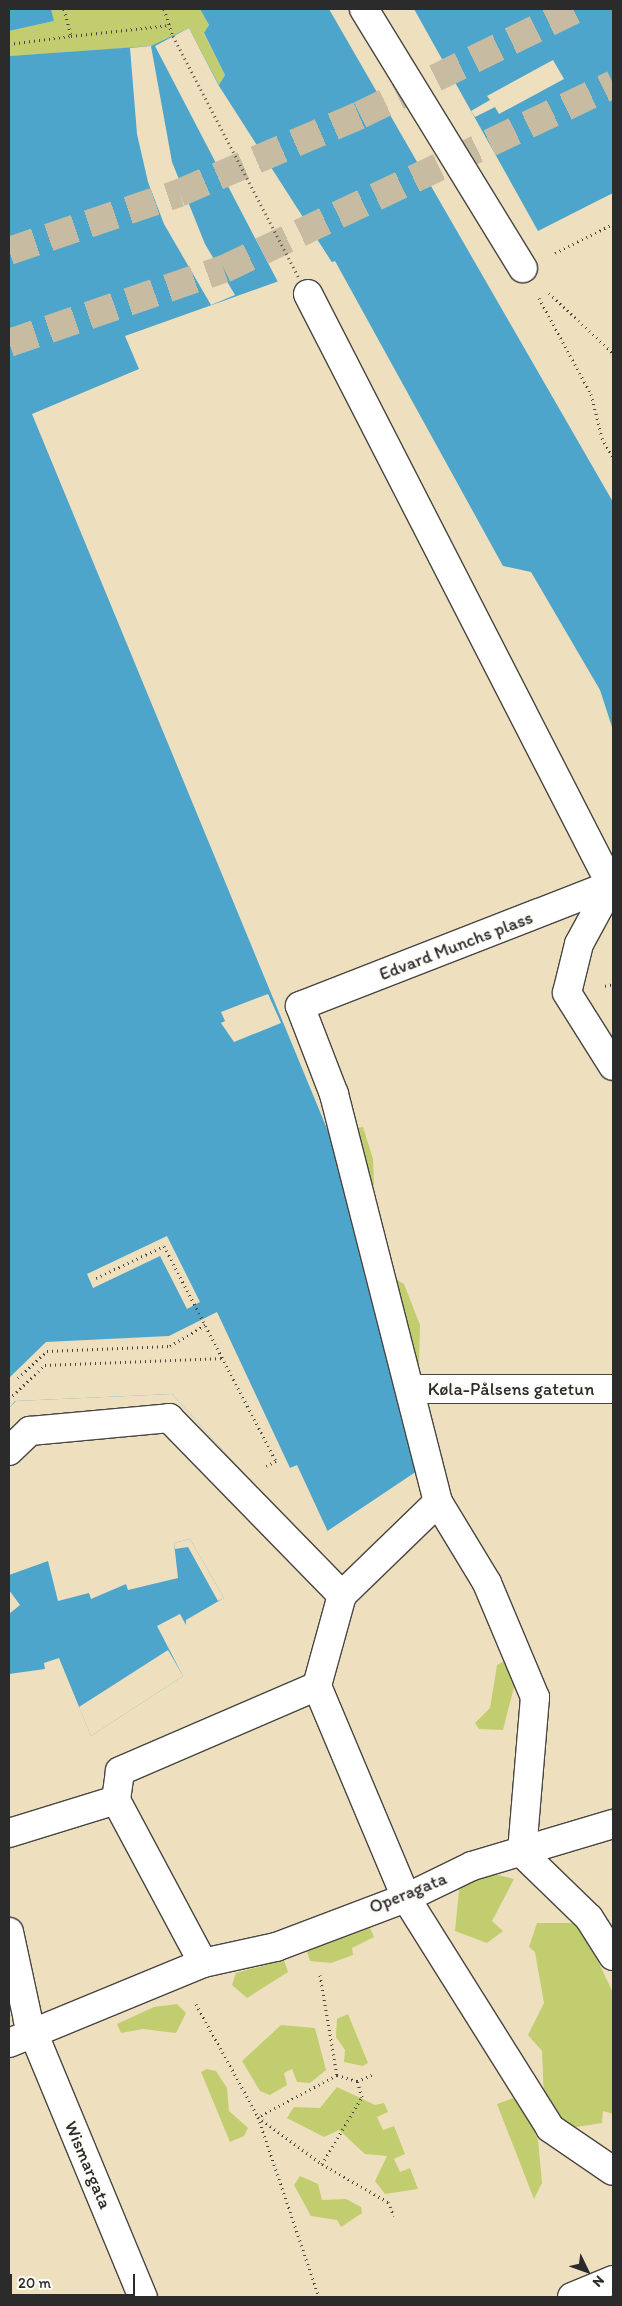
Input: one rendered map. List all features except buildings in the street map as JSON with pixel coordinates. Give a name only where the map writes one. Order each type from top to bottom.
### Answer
[{"type":"main road","points":[[364,9],[523,268]]},
{"type":"main road","points":[[303,285],[612,885],[579,944],[567,992],[613,1066]]},
{"type":"main road","name":"Edvard Munchs plass","points":[[410,1389],[334,1094],[300,1006],[612,885]]},
{"type":"main road","points":[[410,1389],[438,1502],[488,1583],[535,1697],[522,1853],[589,1918],[613,1956]]},
{"type":"main road","name":"Køla-Pålsens gatetun","points":[[410,1389],[613,1389]]},
{"type":"main road","points":[[9,1451],[30,1431],[169,1418],[239,1480],[342,1595]]},
{"type":"main road","points":[[438,1502],[342,1595],[317,1686],[406,1898],[550,2128],[613,2171]]},
{"type":"main road","points":[[191,1968],[116,1800],[120,1771],[317,1686]]},
{"type":"main road","points":[[9,1833],[116,1800]]},
{"type":"main road","name":"Operagata","points":[[21,2038],[191,1968],[276,1947],[367,1909],[406,1898],[472,1866],[522,1853],[613,1824]]},
{"type":"main road","points":[[9,1932],[21,2038]]},
{"type":"main road","name":"Wismargata","points":[[21,2038],[143,2297]]},
{"type":"main road","points":[[572,2297],[613,2280]]},
{"type":"path","points":[[64,9],[71,36]]},
{"type":"path","points":[[164,9],[173,36],[303,285]]},
{"type":"path","points":[[9,44],[170,25]]},
{"type":"path","points":[[523,268],[613,224]]},
{"type":"path","points":[[523,268],[613,353]]},
{"type":"path","points":[[523,268],[591,394],[602,438],[613,458]]},
{"type":"path","points":[[96,1278],[164,1246],[205,1326],[225,1358],[276,1461]]},
{"type":"path","points":[[18,1378],[47,1351],[170,1346],[205,1326]]},
{"type":"path","points":[[9,1399],[45,1365],[225,1358]]},
{"type":"path","points":[[191,1968],[258,2118],[319,2297]]},
{"type":"path","points":[[320,1975],[337,2075]]},
{"type":"path","points":[[258,2118],[337,2075],[357,2081],[372,2075]]},
{"type":"path","points":[[322,2164],[362,2097],[357,2081]]},
{"type":"path","points":[[258,2118],[322,2164],[388,2202],[394,2216]]},
{"type":"green space","points":[[51,9],[200,9],[209,25],[204,34],[225,75],[219,86],[155,46],[9,56],[9,31],[54,21]]},
{"type":"green space","points":[[363,1127],[373,1159],[374,1185],[367,1188],[355,1155],[357,1128]]},
{"type":"green space","points":[[394,1278],[404,1284],[420,1325],[419,1366],[413,1368]]},
{"type":"green space","points":[[508,1659],[516,1679],[503,1730],[479,1729],[475,1723],[490,1708],[497,1665]]},
{"type":"green space","points":[[474,1869],[514,1879],[492,1921],[503,1931],[487,1943],[455,1931],[460,1881]]},
{"type":"green space","points":[[537,1923],[580,1923],[613,1993],[613,2114],[603,2111],[602,2123],[570,2128],[544,2099],[542,2051],[528,2035],[544,2003],[535,1952],[529,1947]]},
{"type":"green space","points":[[370,1928],[374,1937],[352,1948],[353,1955],[331,1963],[310,1961],[307,1951]]},
{"type":"green space","points":[[284,1960],[288,1972],[247,1998],[232,1985],[236,1973]]},
{"type":"green space","points":[[177,2004],[186,2013],[176,2033],[143,2029],[121,2033],[117,2024],[154,2007]]},
{"type":"green space","points":[[348,2014],[368,2063],[363,2066],[344,2062],[345,2050],[336,2037],[337,2019]]},
{"type":"green space","points":[[281,2025],[315,2028],[326,2070],[310,2083],[297,2082],[292,2069],[284,2073],[287,2085],[270,2095],[260,2091],[242,2061]]},
{"type":"green space","points":[[207,2069],[216,2071],[227,2088],[229,2111],[248,2128],[244,2136],[230,2142],[201,2072]]},
{"type":"green space","points":[[337,2087],[375,2105],[384,2103],[388,2112],[377,2117],[383,2130],[394,2126],[405,2154],[394,2159],[400,2172],[410,2168],[418,2189],[385,2194],[375,2181],[387,2156],[365,2154],[339,2130],[324,2137],[287,2118],[294,2107],[320,2108]]},
{"type":"green space","points":[[513,2098],[526,2110],[538,2140],[542,2183],[534,2199],[497,2104]]},
{"type":"green space","points":[[300,2176],[318,2184],[322,2200],[346,2199],[361,2207],[362,2213],[341,2227],[337,2220],[311,2216],[294,2185]]},
{"type":"water","points":[[9,9],[51,9],[54,21],[9,31]]},
{"type":"water","points":[[200,9],[329,9],[613,502],[613,730],[600,690],[531,572],[503,566],[335,261],[125,336],[139,369],[32,414],[337,1153],[420,1469],[308,1544],[172,1394],[16,1401],[9,1408],[9,56],[151,46],[189,28],[219,85],[225,75],[204,33],[209,25]]},
{"type":"water","points":[[414,9],[613,9],[613,193],[538,231]]},
{"type":"water","points":[[190,1539],[224,1598],[186,1620],[186,1625],[180,1614],[157,1626],[183,1676],[91,1736],[59,1658],[44,1663],[45,1669],[9,1674],[9,1614],[20,1605],[9,1590],[9,1575],[48,1561],[58,1601],[89,1593],[91,1599],[126,1584],[128,1590],[178,1578],[174,1543]]},
{"type":"pier","points":[[189,28],[219,86],[333,264],[280,286],[155,46]]},
{"type":"pier","points":[[151,46],[172,162],[205,244],[235,295],[211,305],[164,224],[148,182],[137,134],[130,48]]},
{"type":"pier","points":[[553,60],[564,79],[499,114],[495,107],[475,117],[471,111],[490,100],[487,96]]},
{"type":"pier","points":[[268,994],[281,1023],[234,1042],[221,1023],[225,1021],[221,1012]]},
{"type":"pier","points":[[167,1236],[200,1302],[187,1309],[160,1256],[93,1288],[87,1274]]},
{"type":"pier","points":[[217,1312],[290,1468],[297,1465],[328,1532],[308,1544],[172,1394],[15,1401],[9,1408],[9,1378],[46,1342],[169,1336]]},
{"type":"pier","points":[[190,1539],[224,1598],[218,1601],[188,1547],[175,1549],[174,1543]]},
{"type":"pier","points":[[168,1650],[183,1676],[91,1736],[79,1707]]},
{"type":"tunnel","points":[[9,251],[179,193],[360,115],[576,9]]},
{"type":"tunnel","points":[[9,343],[224,269],[613,84]]}]
